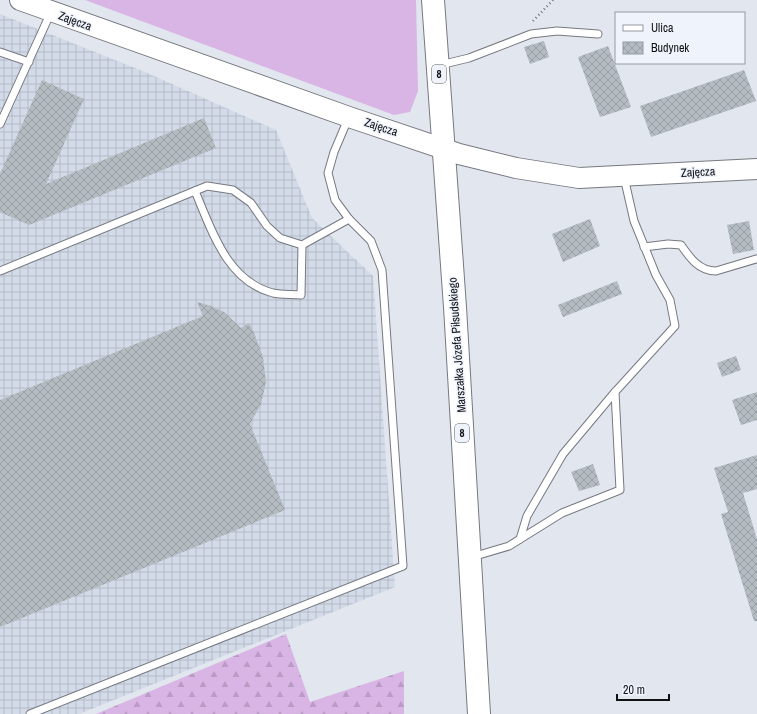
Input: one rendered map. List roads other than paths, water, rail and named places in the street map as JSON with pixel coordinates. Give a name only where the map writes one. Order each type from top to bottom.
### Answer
[{"type":"highway","name":"Marszałka Józefa Piłsudskiego","points":[[433,0],[455,307],[479,714]]},
{"type":"street","name":"Zajęcza","points":[[20,0],[349,117],[460,154],[516,168],[579,178],[757,169]]},
{"type":"lane","points":[[0,124],[51,12]]},
{"type":"lane","points":[[438,66],[469,58],[531,34],[557,31],[598,34]]},
{"type":"lane","points":[[0,52],[29,62]]},
{"type":"lane","points":[[30,714],[403,566],[382,270],[371,241],[349,219],[335,200],[328,174],[334,152],[349,117]]},
{"type":"lane","points":[[520,539],[527,516],[563,454],[615,392],[675,326],[670,300],[656,275],[634,222],[623,176]]},
{"type":"lane","points":[[0,271],[207,186],[233,190],[251,203],[267,226],[280,238],[302,245],[349,219]]},
{"type":"lane","points":[[195,191],[227,261],[248,282],[274,293],[301,295],[302,245]]},
{"type":"lane","points":[[644,247],[668,244],[681,245],[698,266],[710,271],[716,271],[756,259]]},
{"type":"lane","points":[[470,558],[509,546],[562,513],[620,490],[615,392]]}]
